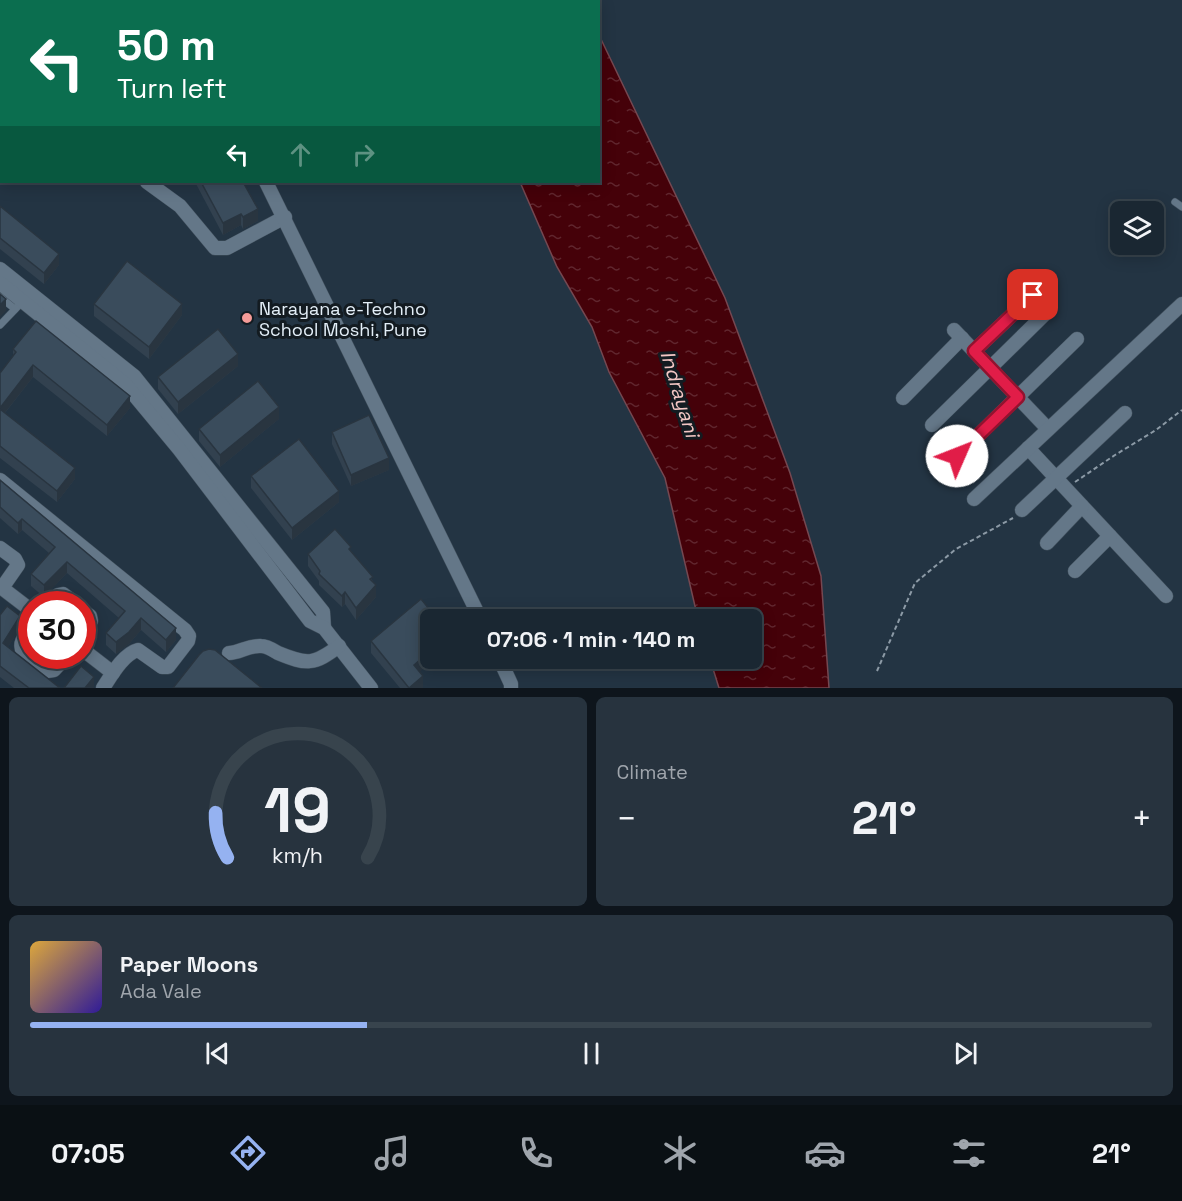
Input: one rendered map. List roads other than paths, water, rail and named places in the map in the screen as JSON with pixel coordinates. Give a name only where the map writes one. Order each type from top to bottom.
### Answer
[{"type":"street","points":[[148,183],[180,206],[215,248],[227,248],[285,218]]},
{"type":"street","points":[[267,183],[476,609]]},
{"type":"street","points":[[0,269],[152,406],[270,557],[310,621],[324,628],[371,688]]},
{"type":"street","points":[[0,283],[19,305],[59,323]]},
{"type":"street","points":[[974,351],[1033,295]]},
{"type":"street","points":[[974,499],[1182,303]]},
{"type":"street","points":[[932,425],[1049,310]]},
{"type":"street","points":[[903,398],[958,334],[1048,429]]},
{"type":"street","points":[[957,456],[1077,339]]},
{"type":"street","points":[[1019,513],[1061,483],[1125,413]]},
{"type":"street","points":[[1028,448],[1166,596]]},
{"type":"street","points":[[0,480],[185,630],[189,636],[188,641],[168,667],[162,668],[138,650],[132,651],[103,688]]},
{"type":"street","points":[[1047,543],[1082,506]]},
{"type":"street","points":[[1075,571],[1110,536]]},
{"type":"street","points":[[0,548],[15,559],[18,565],[1,590],[18,602]]},
{"type":"street","points":[[229,653],[242,648],[262,646],[299,662],[314,661],[326,656],[339,645]]},
{"type":"street","points":[[96,660],[113,673]]},
{"type":"street","points":[[504,669],[511,688]]},
{"type":"lane","points":[[1174,202],[1182,207]]},
{"type":"lane","points":[[0,297],[19,305],[0,325]]},
{"type":"water","name":"Indrayani","points":[[600,37],[725,298],[790,473],[821,576],[829,688],[719,688],[713,669],[762,669],[762,609],[696,609],[665,478],[609,372],[592,327],[557,267],[520,183],[600,183]]},
{"type":"place","name":"Narayana e-Techno School Moshi, Pune","points":[[247,318]]}]
